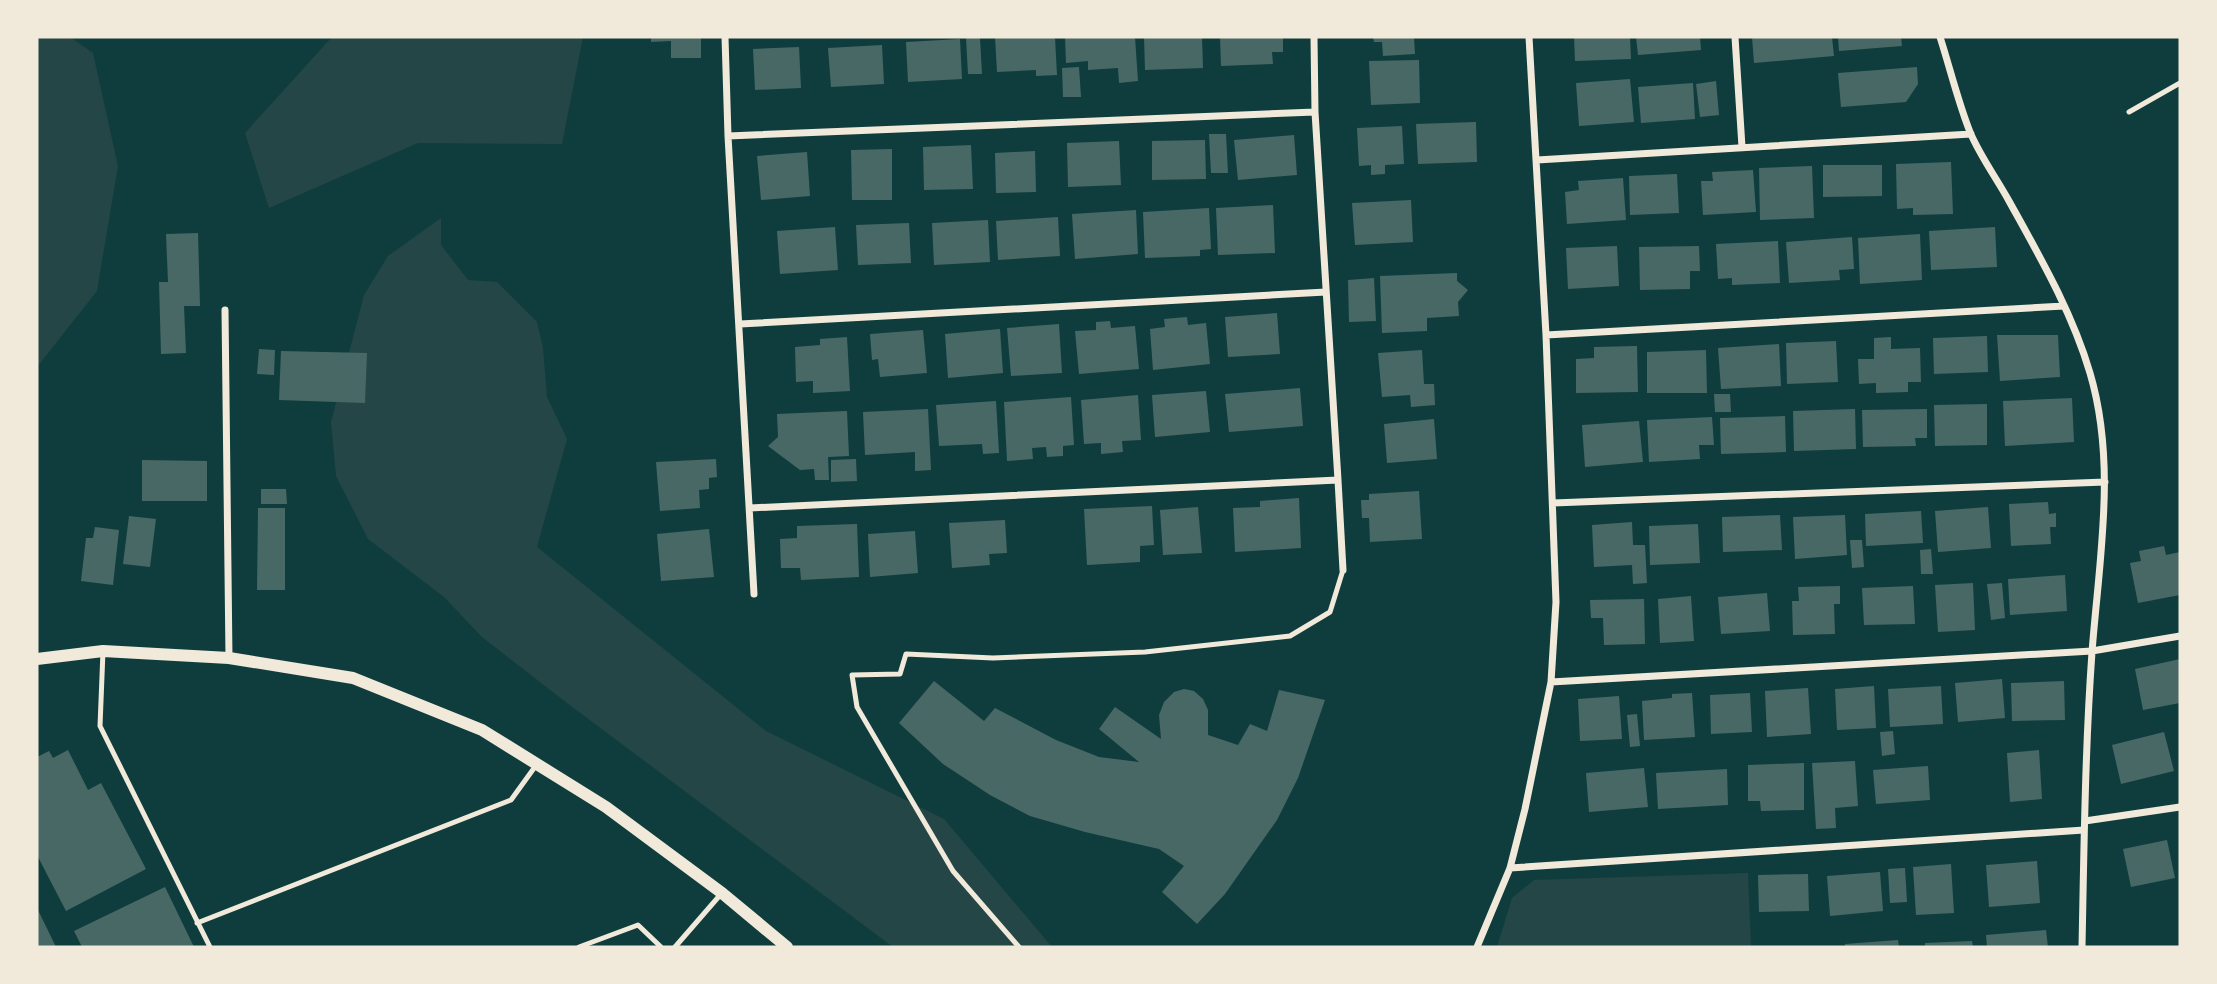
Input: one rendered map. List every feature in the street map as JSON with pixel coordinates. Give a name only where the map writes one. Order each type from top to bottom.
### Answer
[{"type":"street","points":[[725,37],[728,136],[754,594]]},
{"type":"street","points":[[1314,37],[1315,112],[1343,570]]},
{"type":"street","points":[[1476,947],[1510,868],[1525,809],[1551,682],[1556,602],[1546,335],[1529,37]]},
{"type":"street","points":[[1735,37],[1742,147]]},
{"type":"street","points":[[1940,37],[1971,134],[2048,270],[2064,306],[2090,374],[2103,439],[2105,482],[2098,603],[2092,651],[2082,947]]},
{"type":"street","points":[[728,136],[1315,112]]},
{"type":"street","points":[[1537,160],[1971,134]]},
{"type":"street","points":[[740,324],[1326,292]]},
{"type":"street","points":[[1546,335],[2064,306]]},
{"type":"street","points":[[225,310],[229,658]]},
{"type":"street","points":[[750,508],[1338,480]]},
{"type":"street","points":[[1553,503],[2105,482]]},
{"type":"street","points":[[1551,682],[2092,651],[2180,636]]},
{"type":"street","points":[[37,659],[103,651],[229,658],[353,678],[482,730],[537,764],[606,807],[722,893],[788,947]]},
{"type":"street","points":[[2085,821],[2180,807]]},
{"type":"street","points":[[1510,868],[2084,830]]},
{"type":"lane","points":[[2129,112],[2180,83]]},
{"type":"lane","points":[[1019,947],[953,871],[857,707],[852,675],[900,674],[906,654],[993,658],[1144,652],[1290,636],[1330,612],[1343,570]]},
{"type":"lane","points":[[103,651],[100,726],[210,947]]},
{"type":"lane","points":[[197,923],[511,800],[537,764]]},
{"type":"lane","points":[[675,947],[722,893]]},
{"type":"lane","points":[[579,947],[638,925],[661,947]]},
{"type":"shaded area","points":[[37,37],[70,37],[93,53],[118,166],[97,291],[37,367]]},
{"type":"shaded area","points":[[332,37],[583,37],[562,144],[418,143],[269,208],[245,133]]},
{"type":"shaded area","points":[[441,218],[441,245],[468,280],[497,282],[537,322],[543,348],[547,397],[567,439],[537,547],[766,731],[944,819],[1052,947],[893,947],[482,637],[444,597],[368,539],[336,476],[331,422],[364,295],[388,256]]},
{"type":"shaded area","points":[[1748,873],[1751,947],[1497,947],[1512,898],[1534,880]]},
{"type":"building","points":[[651,37],[701,37],[701,58],[671,58],[671,41],[651,42]]},
{"type":"building","points":[[995,37],[1055,37],[1057,75],[1036,76],[1036,70],[997,72]]},
{"type":"building","points":[[1065,37],[1135,37],[1138,81],[1119,83],[1118,68],[1088,70],[1088,61],[1066,63]]},
{"type":"building","points":[[1144,37],[1202,37],[1203,68],[1145,70]]},
{"type":"building","points":[[1220,37],[1283,37],[1283,52],[1272,52],[1273,64],[1221,66]]},
{"type":"building","points":[[1373,37],[1414,37],[1415,54],[1383,56],[1382,42],[1374,42]]},
{"type":"building","points":[[1574,37],[1630,37],[1631,59],[1575,61]]},
{"type":"building","points":[[1636,37],[1700,37],[1701,50],[1638,55]]},
{"type":"building","points":[[1752,37],[1832,37],[1834,56],[1754,63]]},
{"type":"building","points":[[1838,37],[1901,37],[1902,46],[1839,51]]},
{"type":"building","points":[[966,38],[980,38],[982,74],[968,74]]},
{"type":"building","points":[[960,39],[962,79],[908,82],[906,42]]},
{"type":"building","points":[[882,45],[884,84],[831,87],[828,48]]},
{"type":"building","points":[[799,47],[801,88],[755,90],[753,49]]},
{"type":"building","points":[[1419,60],[1420,103],[1371,105],[1369,61]]},
{"type":"building","points":[[1079,67],[1081,97],[1063,97],[1062,68]]},
{"type":"building","points":[[1917,67],[1918,84],[1906,102],[1841,107],[1838,73]]},
{"type":"building","points":[[1630,79],[1634,122],[1579,126],[1576,83]]},
{"type":"building","points":[[1716,81],[1719,115],[1700,117],[1696,84]]},
{"type":"building","points":[[1693,83],[1695,119],[1641,123],[1638,87]]},
{"type":"building","points":[[1476,122],[1477,162],[1418,164],[1416,124]]},
{"type":"building","points":[[1402,126],[1404,164],[1385,165],[1385,174],[1371,175],[1371,165],[1359,166],[1357,128]]},
{"type":"building","points":[[1209,134],[1226,134],[1228,173],[1211,173]]},
{"type":"building","points":[[1294,135],[1297,175],[1238,180],[1234,140]]},
{"type":"building","points":[[1205,140],[1206,179],[1152,180],[1152,141]]},
{"type":"building","points":[[1119,141],[1121,185],[1068,187],[1067,143]]},
{"type":"building","points":[[971,145],[973,189],[924,190],[923,147]]},
{"type":"building","points":[[892,149],[892,200],[852,200],[851,150]]},
{"type":"building","points":[[1035,151],[1036,192],[996,193],[995,153]]},
{"type":"building","points":[[807,152],[810,196],[761,200],[757,156]]},
{"type":"building","points":[[1951,162],[1953,214],[1913,215],[1913,208],[1897,209],[1896,164]]},
{"type":"building","points":[[1823,165],[1882,165],[1882,196],[1823,197]]},
{"type":"building","points":[[1812,166],[1814,218],[1760,220],[1759,168]]},
{"type":"building","points":[[1753,170],[1756,212],[1703,215],[1701,181],[1713,181],[1712,172]]},
{"type":"building","points":[[1677,174],[1679,213],[1630,215],[1629,176]]},
{"type":"building","points":[[1623,178],[1626,220],[1567,224],[1565,192],[1579,190],[1578,181]]},
{"type":"building","points":[[1411,200],[1413,242],[1355,245],[1352,203]]},
{"type":"building","points":[[1273,205],[1275,253],[1218,255],[1216,208]]},
{"type":"building","points":[[1209,208],[1211,249],[1200,250],[1200,256],[1145,258],[1143,212]]},
{"type":"building","points":[[1136,210],[1138,254],[1075,259],[1072,214]]},
{"type":"building","points":[[1058,217],[1060,256],[998,260],[996,221]]},
{"type":"building","points":[[988,220],[990,262],[934,265],[932,223]]},
{"type":"building","points":[[909,223],[911,263],[858,265],[856,225]]},
{"type":"building","points":[[835,227],[838,270],[780,274],[777,231]]},
{"type":"building","points":[[1995,227],[1997,267],[1931,270],[1929,231]]},
{"type":"building","points":[[198,233],[200,306],[184,306],[186,353],[161,354],[159,282],[168,282],[166,234]]},
{"type":"building","points":[[1920,234],[1922,280],[1860,284],[1858,238]]},
{"type":"building","points":[[1852,237],[1854,269],[1839,270],[1840,280],[1789,283],[1786,242]]},
{"type":"building","points":[[1778,241],[1780,283],[1732,285],[1732,278],[1718,279],[1716,244]]},
{"type":"building","points":[[1617,246],[1619,286],[1568,289],[1566,248]]},
{"type":"building","points":[[1699,246],[1700,271],[1690,271],[1690,289],[1640,290],[1639,247]]},
{"type":"building","points":[[1457,273],[1457,281],[1468,290],[1458,302],[1459,316],[1427,318],[1427,331],[1382,333],[1380,276]]},
{"type":"building","points":[[1374,278],[1376,321],[1349,322],[1348,280]]},
{"type":"building","points":[[1277,313],[1280,354],[1228,357],[1225,317]]},
{"type":"building","points":[[1187,317],[1188,325],[1206,323],[1210,364],[1153,370],[1150,329],[1165,327],[1164,319]]},
{"type":"building","points":[[1110,321],[1111,328],[1135,326],[1139,369],[1079,374],[1075,331],[1096,330],[1096,322]]},
{"type":"building","points":[[1059,324],[1062,373],[1011,376],[1007,328]]},
{"type":"building","points":[[1000,329],[1003,373],[948,378],[945,334]]},
{"type":"building","points":[[923,330],[927,373],[880,377],[878,359],[872,360],[870,334]]},
{"type":"building","points":[[1997,335],[2058,335],[2060,377],[2000,381]]},
{"type":"building","points":[[1987,336],[1988,372],[1934,374],[1933,338]]},
{"type":"building","points":[[847,337],[850,391],[813,393],[813,381],[796,382],[795,347],[820,345],[820,339]]},
{"type":"building","points":[[1891,337],[1891,349],[1920,348],[1921,382],[1908,382],[1908,392],[1876,393],[1876,383],[1859,384],[1858,359],[1874,359],[1874,338]]},
{"type":"building","points":[[1836,341],[1838,382],[1787,384],[1786,343]]},
{"type":"building","points":[[1779,344],[1781,386],[1721,389],[1718,348]]},
{"type":"building","points":[[1637,346],[1638,392],[1576,393],[1576,359],[1594,358],[1594,347]]},
{"type":"building","points":[[259,349],[275,350],[274,375],[257,374]]},
{"type":"building","points":[[1422,350],[1424,384],[1434,384],[1435,405],[1411,407],[1410,395],[1382,397],[1378,353]]},
{"type":"building","points":[[1706,350],[1707,393],[1647,393],[1647,352]]},
{"type":"building","points":[[281,351],[367,353],[365,403],[279,400]]},
{"type":"building","points":[[1300,388],[1303,426],[1229,432],[1225,394]]},
{"type":"building","points":[[1206,391],[1210,432],[1155,437],[1152,395]]},
{"type":"building","points":[[1714,394],[1730,394],[1731,412],[1715,412]]},
{"type":"building","points":[[1138,395],[1141,440],[1122,441],[1123,452],[1101,454],[1101,443],[1084,444],[1081,400]]},
{"type":"building","points":[[1071,397],[1074,445],[1063,446],[1063,456],[1047,457],[1046,447],[1032,448],[1033,459],[1007,461],[1004,402]]},
{"type":"building","points":[[2072,398],[2074,442],[2005,446],[2003,401]]},
{"type":"building","points":[[996,401],[999,453],[983,454],[982,444],[939,446],[936,405]]},
{"type":"building","points":[[1987,404],[1987,445],[1935,446],[1934,405]]},
{"type":"building","points":[[928,409],[931,470],[915,471],[915,452],[865,455],[863,412]]},
{"type":"building","points":[[1855,409],[1856,449],[1794,451],[1793,411]]},
{"type":"building","points":[[1927,409],[1927,438],[1915,438],[1916,446],[1863,447],[1862,410]]},
{"type":"building","points":[[847,411],[849,456],[828,457],[829,480],[815,480],[814,469],[800,470],[768,446],[778,437],[777,414]]},
{"type":"building","points":[[1785,416],[1786,452],[1721,454],[1720,418]]},
{"type":"building","points":[[1712,417],[1714,445],[1699,445],[1700,459],[1649,462],[1647,420]]},
{"type":"building","points":[[1434,419],[1437,459],[1387,463],[1384,424]]},
{"type":"building","points":[[1639,421],[1643,462],[1585,467],[1582,425]]},
{"type":"building","points":[[716,459],[717,477],[709,478],[709,489],[699,490],[700,508],[660,511],[656,462]]},
{"type":"building","points":[[856,459],[857,481],[831,482],[831,460]]},
{"type":"building","points":[[142,460],[207,461],[207,501],[142,501]]},
{"type":"building","points":[[261,489],[286,489],[287,504],[261,504]]},
{"type":"building","points":[[1419,491],[1422,539],[1370,542],[1369,518],[1362,518],[1361,500],[1369,500],[1369,494]]},
{"type":"building","points":[[1299,498],[1301,548],[1235,552],[1233,508],[1260,507],[1260,501]]},
{"type":"building","points":[[2048,502],[2049,514],[2056,513],[2056,527],[2050,527],[2051,544],[2011,546],[2009,504]]},
{"type":"building","points":[[1152,506],[1154,545],[1140,546],[1140,562],[1087,565],[1084,509]]},
{"type":"building","points":[[1198,507],[1202,553],[1163,555],[1160,510]]},
{"type":"building","points":[[1988,507],[1991,548],[1938,552],[1935,511]]},
{"type":"building","points":[[258,508],[285,508],[285,590],[257,590]]},
{"type":"building","points":[[1921,511],[1923,543],[1866,546],[1865,514]]},
{"type":"building","points":[[1780,515],[1782,550],[1723,552],[1722,517]]},
{"type":"building","points":[[1845,515],[1847,555],[1795,559],[1793,517]]},
{"type":"building","points":[[129,516],[156,519],[150,567],[123,564]]},
{"type":"building","points":[[1005,520],[1007,553],[989,554],[990,565],[952,568],[949,523]]},
{"type":"building","points":[[1632,522],[1633,545],[1645,545],[1647,583],[1633,584],[1632,565],[1594,567],[1592,525]]},
{"type":"building","points":[[857,524],[859,577],[801,580],[800,568],[781,568],[780,539],[797,538],[797,526]]},
{"type":"building","points":[[1698,524],[1700,563],[1650,565],[1649,526]]},
{"type":"building","points":[[95,527],[119,530],[113,585],[81,581],[86,538],[93,538]]},
{"type":"building","points":[[709,529],[714,577],[661,581],[657,534]]},
{"type":"building","points":[[915,531],[918,573],[870,577],[868,534]]},
{"type":"building","points":[[1850,540],[1862,540],[1864,567],[1852,568]]},
{"type":"building","points":[[2164,546],[2166,555],[2180,552],[2180,595],[2138,603],[2130,563],[2141,561],[2139,551]]},
{"type":"building","points":[[1931,549],[1933,574],[1921,574],[1920,550]]},
{"type":"building","points":[[2065,575],[2067,611],[2010,615],[2008,579]]},
{"type":"building","points":[[1973,583],[1975,630],[1938,632],[1935,585]]},
{"type":"building","points":[[2002,583],[2005,618],[1991,620],[1987,584]]},
{"type":"building","points":[[1840,586],[1840,604],[1834,604],[1835,634],[1793,635],[1792,601],[1799,601],[1798,587]]},
{"type":"building","points":[[1913,586],[1915,624],[1864,625],[1862,588]]},
{"type":"building","points":[[1767,593],[1770,631],[1721,634],[1718,597]]},
{"type":"building","points":[[1691,596],[1694,641],[1660,643],[1658,599]]},
{"type":"building","points":[[1644,599],[1645,644],[1604,645],[1603,618],[1591,618],[1590,600]]},
{"type":"building","points":[[2180,659],[2180,703],[2143,710],[2135,669]]},
{"type":"building","points":[[2002,679],[2005,718],[1958,722],[1955,683]]},
{"type":"building","points":[[934,681],[984,721],[995,708],[1056,740],[1099,757],[1139,762],[1099,729],[1115,707],[1161,739],[1159,715],[1164,702],[1174,692],[1184,689],[1194,691],[1203,699],[1208,710],[1208,735],[1238,745],[1250,724],[1267,731],[1279,690],[1325,700],[1298,778],[1277,820],[1225,894],[1197,924],[1162,892],[1184,866],[1159,849],[1030,816],[990,795],[943,764],[899,723]]},
{"type":"building","points":[[2064,681],[2065,720],[2012,721],[2011,683]]},
{"type":"building","points":[[1874,686],[1876,728],[1837,730],[1835,689]]},
{"type":"building","points":[[1941,686],[1943,724],[1890,727],[1888,689]]},
{"type":"building","points":[[1808,688],[1811,734],[1767,737],[1765,691]]},
{"type":"building","points":[[1692,693],[1695,737],[1644,740],[1642,701],[1672,698],[1672,694]]},
{"type":"building","points":[[1750,693],[1752,732],[1711,734],[1710,695]]},
{"type":"building","points":[[1619,696],[1622,739],[1580,741],[1578,699]]},
{"type":"building","points":[[1637,714],[1640,746],[1630,747],[1627,715]]},
{"type":"building","points":[[1893,731],[1895,754],[1882,756],[1880,732]]},
{"type":"building","points":[[2164,732],[2174,771],[2121,784],[2112,745]]},
{"type":"building","points":[[68,750],[88,790],[101,783],[146,869],[66,911],[37,855],[37,757],[49,751],[53,758]]},
{"type":"building","points":[[2039,750],[2042,799],[2010,802],[2007,753]]},
{"type":"building","points":[[1855,761],[1858,806],[1835,808],[1836,828],[1816,829],[1812,763]]},
{"type":"building","points":[[1804,763],[1804,810],[1761,811],[1760,801],[1748,801],[1748,765]]},
{"type":"building","points":[[1928,766],[1930,800],[1876,804],[1873,770]]},
{"type":"building","points":[[1644,768],[1648,807],[1589,812],[1586,773]]},
{"type":"building","points":[[1727,769],[1728,805],[1658,809],[1656,773]]},
{"type":"building","points":[[2167,840],[2175,878],[2131,887],[2123,849]]},
{"type":"building","points":[[2037,861],[2040,903],[1989,907],[1986,865]]},
{"type":"building","points":[[1951,864],[1954,913],[1916,915],[1913,867]]},
{"type":"building","points":[[1905,868],[1907,902],[1890,903],[1888,869]]},
{"type":"building","points":[[1880,872],[1883,911],[1830,916],[1827,876]]},
{"type":"building","points":[[1808,874],[1809,911],[1759,912],[1758,875]]},
{"type":"building","points":[[165,887],[194,947],[82,947],[74,931]]},
{"type":"building","points":[[37,908],[56,947],[37,947]]},
{"type":"building","points":[[2046,930],[2048,947],[1987,947],[1986,935]]},
{"type":"building","points":[[1898,940],[1899,947],[1845,947],[1845,944]]},
{"type":"building","points":[[1972,941],[1973,947],[1925,947],[1925,943]]}]
